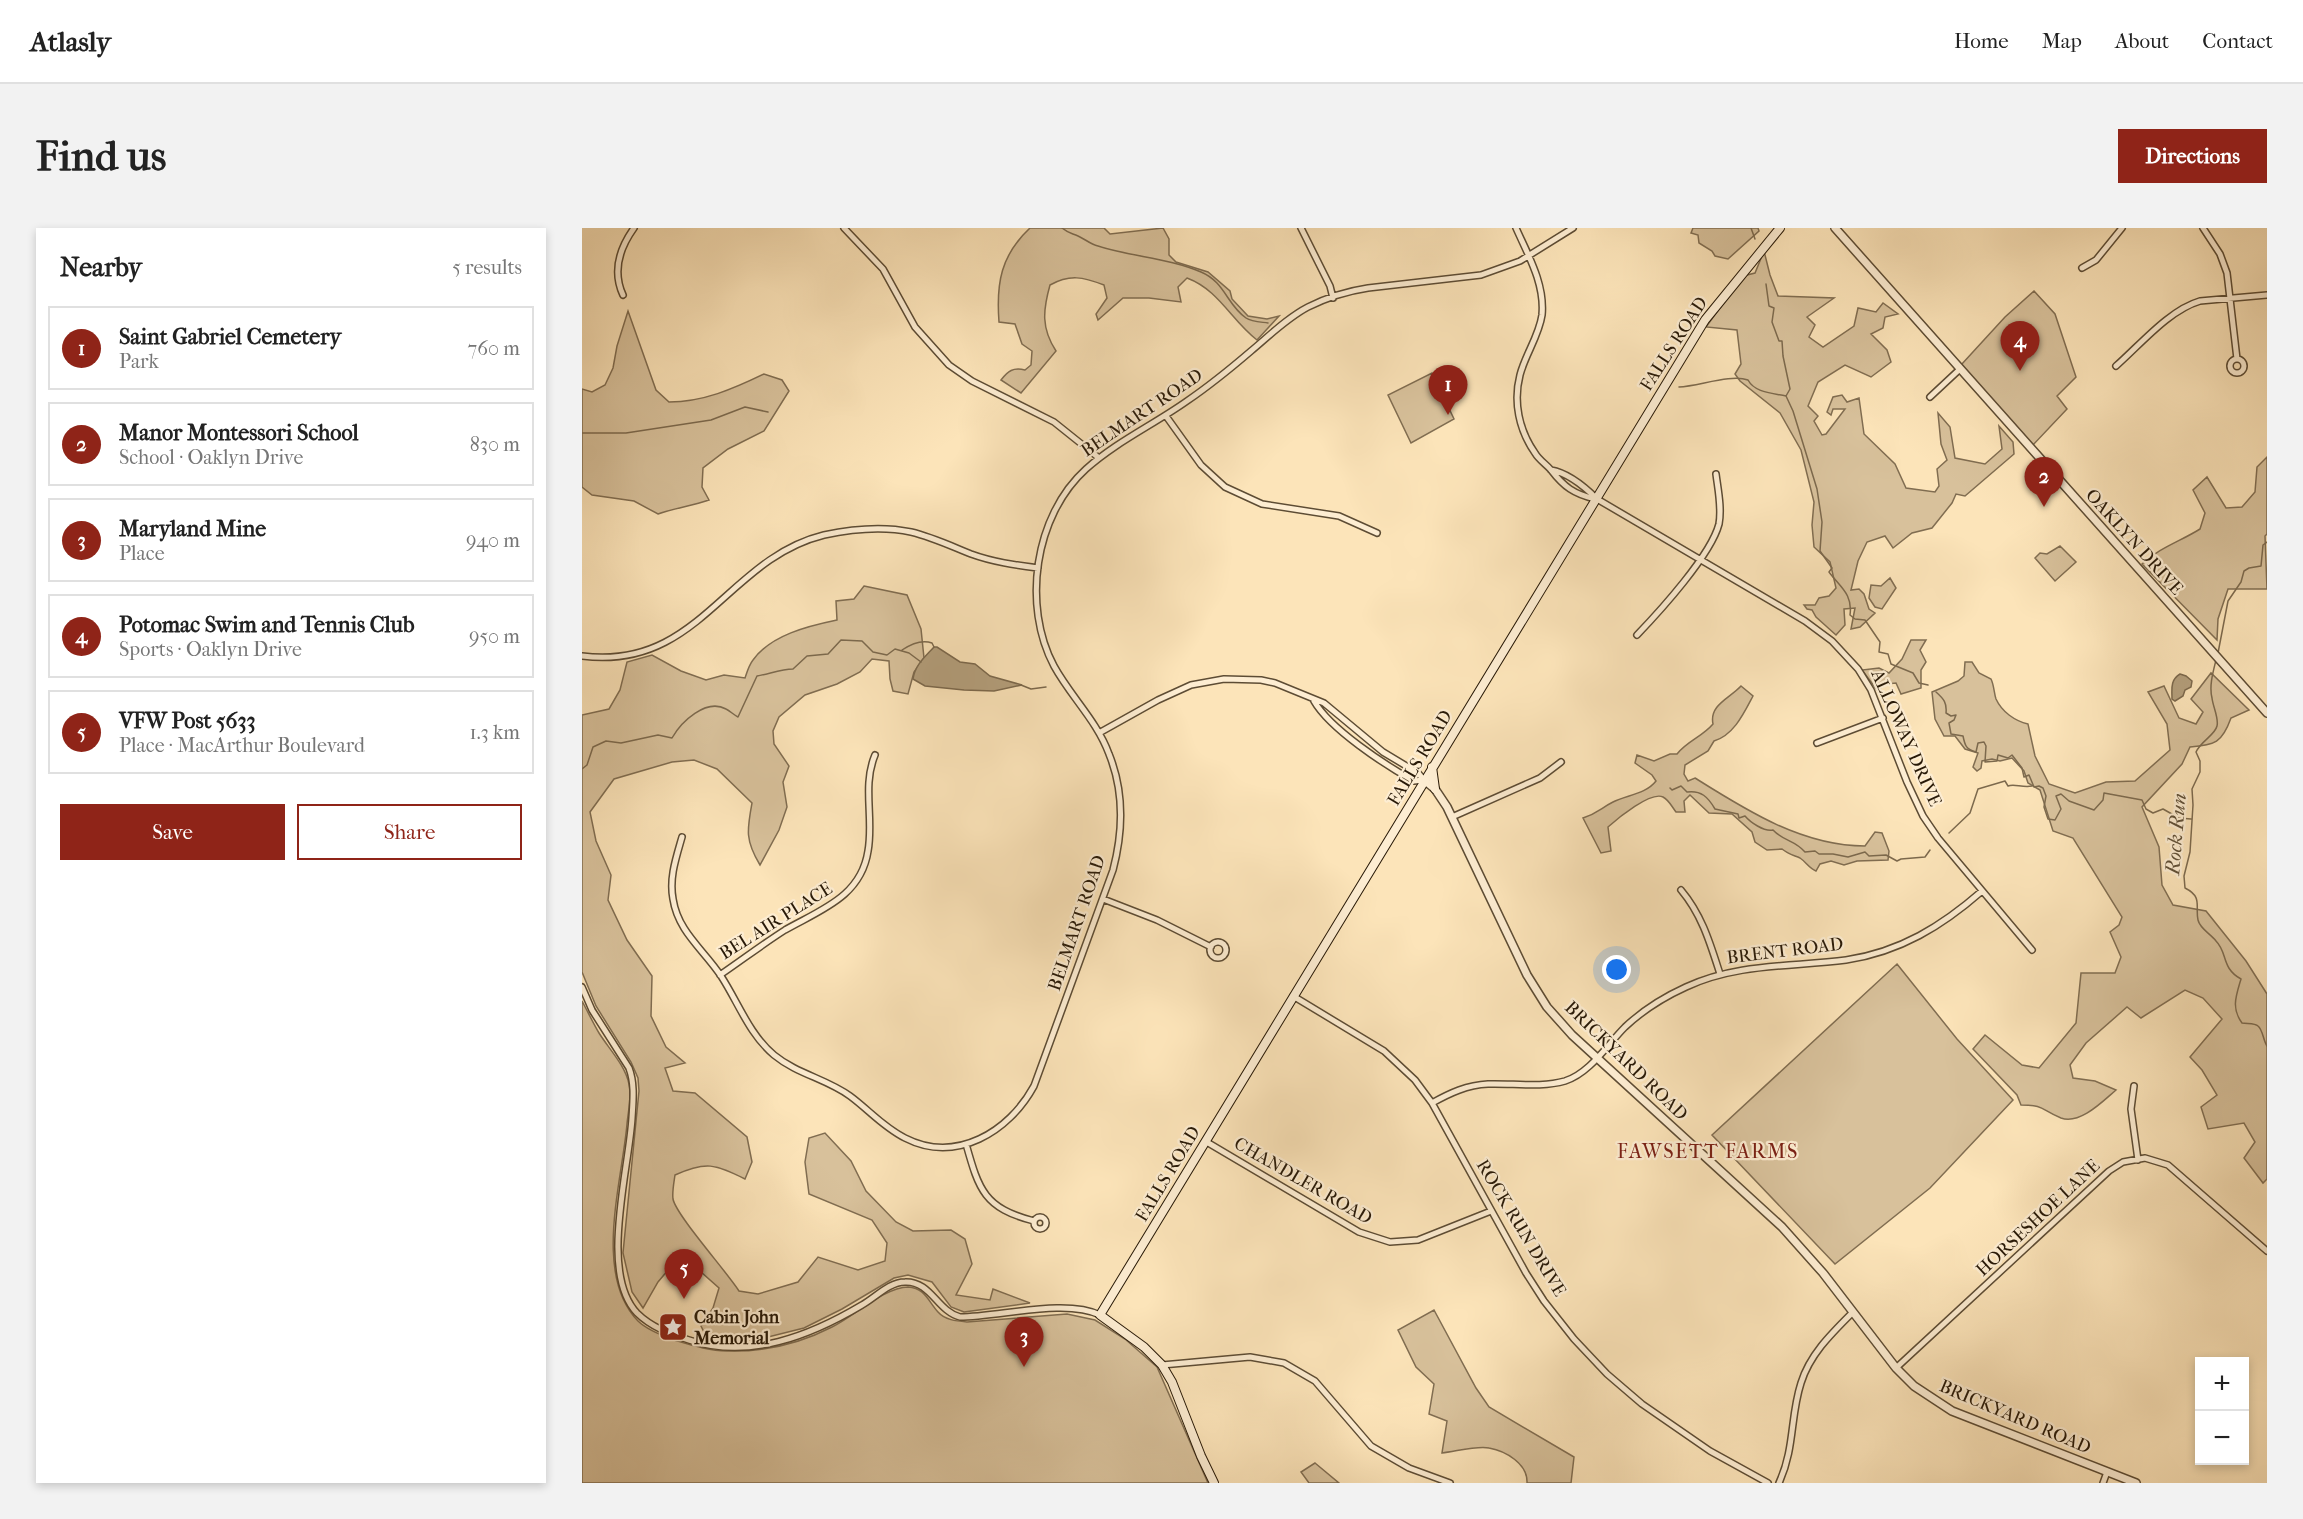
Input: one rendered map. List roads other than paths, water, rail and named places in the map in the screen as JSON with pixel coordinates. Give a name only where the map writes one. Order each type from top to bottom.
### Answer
[{"type":"main road","name":"FALLS ROAD","points":[[1100,1315],[1705,320],[1780,228]]},
{"type":"main road","points":[[1432,767],[1436,789]]},
{"type":"main road","points":[[1100,1315],[1144,1347],[1162,1365],[1172,1382],[1214,1483]]},
{"type":"street","points":[[623,295],[617,282],[617,267],[623,245],[634,228]]},
{"type":"street","points":[[844,228],[883,269],[915,327],[949,364],[972,381],[1054,422],[1099,458]]},
{"type":"street","points":[[1301,228],[1330,286],[1333,298]]},
{"type":"street","name":"ALLOWAY DRIVE","points":[[1516,228],[1539,282],[1542,315],[1520,375],[1518,414],[1524,434],[1535,454],[1551,470],[1555,478],[1571,489],[1581,495],[1597,499],[1805,621],[1832,641],[1858,669],[1871,690],[1907,782],[1923,816],[1938,838],[2032,950]]},
{"type":"street","name":"BELMART ROAD","points":[[682,837],[673,867],[672,883],[676,914],[686,933],[720,975],[754,1032],[772,1053],[788,1065],[850,1096],[884,1126],[906,1138],[936,1146],[966,1143],[989,1135],[1004,1125],[1016,1114],[1028,1097],[1103,899],[1117,854],[1121,814],[1115,771],[1099,733],[1062,680],[1046,649],[1037,609],[1038,568],[1044,537],[1056,509],[1074,482],[1099,458],[1166,416],[1217,380],[1287,320],[1309,307],[1368,288],[1481,275],[1528,256],[1573,228]]},
{"type":"street","name":"OAKLYN DRIVE","points":[[1835,228],[2267,713]]},
{"type":"street","points":[[2082,268],[2096,260],[2122,228]]},
{"type":"street","points":[[2203,228],[2224,263],[2236,359]]},
{"type":"street","points":[[2116,366],[2182,308],[2200,301],[2267,295]]},
{"type":"street","points":[[1930,397],[1960,369]]},
{"type":"street","points":[[1166,416],[1201,465],[1225,487],[1262,504],[1339,516],[1377,533]]},
{"type":"street","points":[[1637,635],[1701,560],[1716,534],[1719,522],[1716,474]]},
{"type":"street","points":[[582,656],[621,656],[663,644],[695,625],[749,576],[773,558],[807,541],[840,532],[876,529],[908,532],[932,538],[990,560],[1038,568]]},
{"type":"street","name":"BRICKYARD ROAD","points":[[1099,733],[1158,700],[1191,685],[1206,681],[1239,679],[1261,681],[1298,692],[1314,701],[1324,703],[1383,752],[1418,773],[1436,789],[1452,817],[1537,992],[1558,1020],[1782,1227],[1823,1273],[1896,1368],[1923,1393],[1952,1411],[2136,1483]]},
{"type":"street","name":"BRICKYARD ROAD","points":[[1314,701],[1319,710],[1379,759],[1414,782],[1424,780]]},
{"type":"street","points":[[1817,743],[1882,718]]},
{"type":"street","name":"BEL AIR PLACE","points":[[720,975],[785,930],[826,909],[850,890],[864,868],[869,850],[869,770],[875,755]]},
{"type":"street","points":[[1452,817],[1540,778],[1561,762]]},
{"type":"street","points":[[1681,890],[1693,904],[1705,926],[1720,974]]},
{"type":"street","name":"BRENT ROAD","points":[[1432,1103],[1452,1092],[1474,1086],[1549,1084],[1563,1081],[1585,1070],[1626,1026],[1652,1006],[1686,987],[1720,974],[1756,967],[1846,960],[1888,950],[1937,927],[1982,891]]},
{"type":"street","points":[[1103,899],[1157,920],[1211,947]]},
{"type":"street","points":[[582,987],[592,1010],[632,1076],[632,1126],[617,1254],[621,1284],[625,1294],[636,1312],[646,1321],[664,1331],[698,1343],[722,1346],[762,1346],[784,1342],[833,1323],[891,1286],[906,1282],[924,1286],[945,1310],[960,1317],[1061,1309],[1089,1310],[1100,1315]]},
{"type":"street","name":"ROCK RUN DRIVE","points":[[1293,996],[1384,1051],[1416,1080],[1432,1103],[1526,1273],[1574,1338],[1608,1374],[1641,1404],[1679,1431],[1768,1483]]},
{"type":"street","points":[[2134,1086],[2131,1109],[2138,1160],[2155,1160],[2179,1172],[2267,1251]]},
{"type":"street","name":"CHANDLER ROAD","points":[[1205,1141],[1359,1232],[1390,1242],[1418,1240],[1491,1211]]},
{"type":"street","points":[[966,1143],[976,1178],[990,1200],[1012,1215],[1034,1221]]},
{"type":"street","name":"HORSESHOE LANE","points":[[1896,1368],[2109,1171],[2123,1162],[2138,1160]]},
{"type":"street","points":[[1779,1483],[1790,1452],[1797,1402],[1805,1373],[1824,1341],[1853,1312]]},
{"type":"street","points":[[1162,1365],[1250,1357],[1284,1364],[1315,1381],[1371,1446],[1409,1468],[1450,1483]]},
{"type":"street","points":[[2103,1483],[2107,1472]]},
{"type":"waterway","points":[[1062,228],[1095,245],[1189,267],[1201,272],[1209,276],[1221,288],[1234,307],[1246,318],[1268,323]]},
{"type":"waterway","points":[[1751,228],[1755,239]]},
{"type":"waterway","points":[[1766,284],[1769,306],[1774,308],[1772,322],[1779,341],[1782,341],[1790,389],[1786,396]]},
{"type":"waterway","points":[[1679,387],[1733,378],[1748,380],[1755,388],[1786,396],[1793,411],[1817,489],[1822,522],[1820,551],[1832,568],[1829,572],[1848,596],[1850,615],[1855,619],[1865,620],[1880,642],[1879,652],[1888,654],[1891,664],[1913,673],[1919,683],[1928,685]]},
{"type":"waterway","points":[[582,433],[626,433],[711,420],[745,407],[768,412]]},
{"type":"waterway","name":"Rock Run","points":[[2218,653],[2228,601],[2241,582],[2244,571],[2261,566],[2263,545],[2267,542]]},
{"type":"waterway","points":[[582,769],[587,765],[593,747],[606,741],[621,743],[658,735],[672,738],[681,725],[695,713],[710,707],[718,706],[738,717],[757,676],[793,669],[807,656],[828,654],[841,640],[862,641],[873,652],[887,655],[895,649],[909,653],[921,662]]},
{"type":"waterway","points":[[902,650],[920,642],[932,643],[934,647]]},
{"type":"waterway","name":"Rock Run","points":[[2216,660],[2211,689],[2217,726],[2196,752],[2200,761],[2200,772],[2192,789],[2190,852],[2184,876],[2185,888],[2191,891],[2196,898],[2199,923],[2220,946],[2230,970],[2241,979],[2236,1002],[2236,1012],[2239,1018],[2242,1023],[2258,1026],[2267,1046]]},
{"type":"waterway","points":[[1021,685],[1031,689],[1046,687]]},
{"type":"waterway","points":[[1936,692],[1944,701],[1946,713],[1951,716],[1956,715],[1949,723],[1951,734],[1963,736],[1966,747],[1976,752],[1978,743],[1984,742],[1985,762],[1997,761],[1998,755],[2008,758],[2012,755],[2022,768],[2024,777],[2029,775],[2034,787],[2043,788],[2046,796],[2044,807],[2048,819],[2055,820],[2061,809],[2056,796],[2061,794],[2069,801],[2094,810],[2103,800],[2104,793],[2142,800],[2146,809],[2153,813],[2163,809],[2179,818],[2191,819]]},
{"type":"waterway","points":[[1949,833],[1970,813],[1978,789],[2005,781],[2008,786],[2032,786]]},
{"type":"waterway","points":[[1670,788],[1672,790],[1681,786],[1687,792],[1700,793],[1715,809],[1738,814],[1739,818],[1745,816],[1754,824],[1773,830],[1805,852],[1815,851],[1819,854],[1848,857],[1865,852],[1869,856],[1886,855],[1897,861],[1925,857],[1930,850]]},
{"type":"place","name":"Potomac Swim and Tennis Club","points":[[2020,371]]},
{"type":"place","name":"Saint Gabriel Cemetery","points":[[1448,415]]},
{"type":"place","name":"Manor Montessori School","points":[[2044,507]]},
{"type":"place","name":"VFW Post 5633","points":[[684,1299]]},
{"type":"place","name":"Cabin John Memorial","points":[[673,1327]]},
{"type":"place","name":"Maryland Mine","points":[[1024,1367]]},
{"type":"district","name":"FAWSETT FARMS","points":[[1708,1151]]}]
